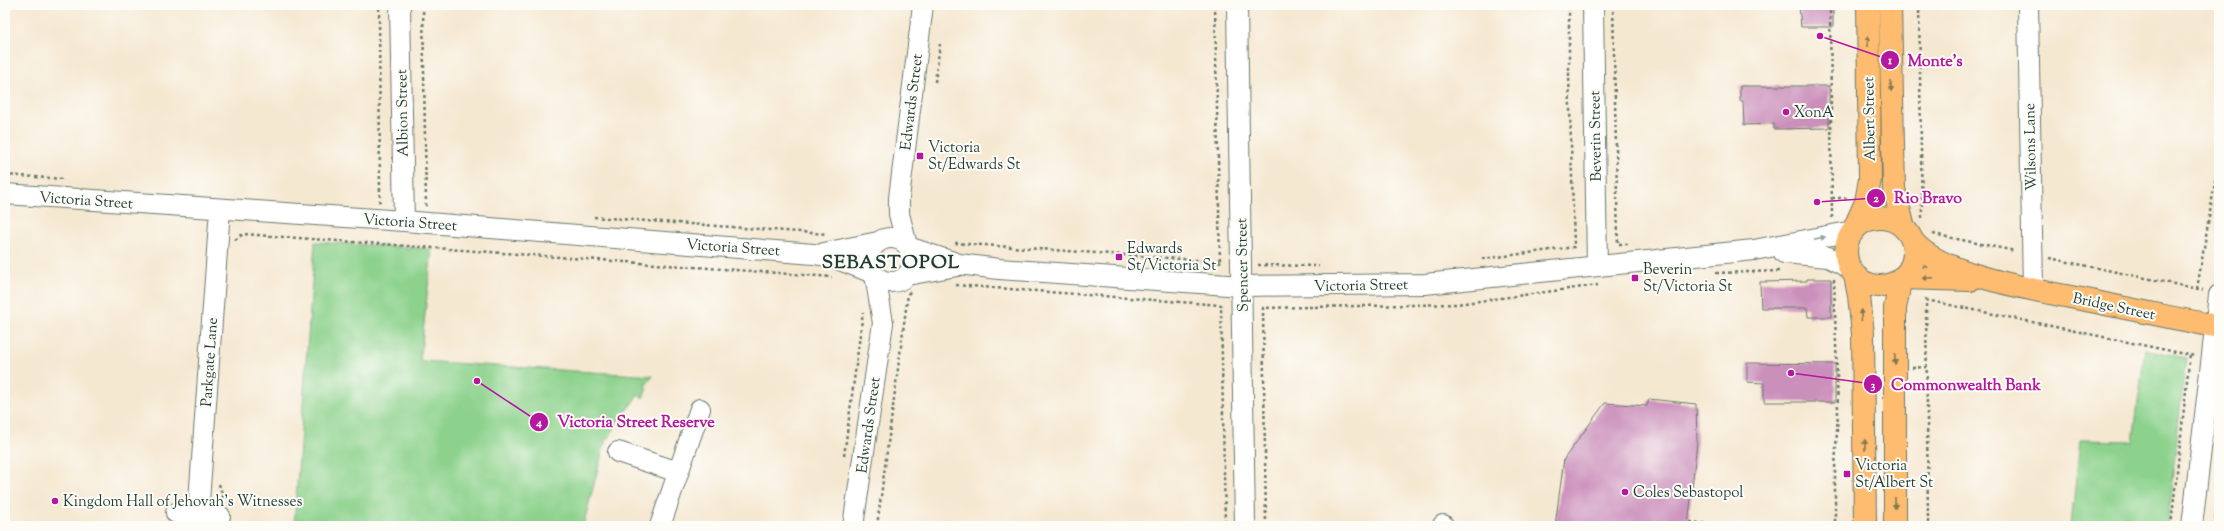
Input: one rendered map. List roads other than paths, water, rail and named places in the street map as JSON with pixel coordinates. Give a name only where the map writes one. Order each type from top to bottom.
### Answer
[{"type":"main road","name":"Albert Street","points":[[1854,231],[1866,202],[1870,180],[1868,5]]},
{"type":"main road","name":"Albert Street","points":[[1890,5],[1894,189],[1916,232]]},
{"type":"main road","points":[[1865,526],[1863,341],[1859,296],[1853,272],[1846,254],[1849,238],[1864,222],[1878,218],[1892,220],[1916,232]]},
{"type":"main road","points":[[1916,232],[1916,246],[1930,257],[1960,269],[2009,284]]},
{"type":"main road","points":[[1853,272],[1867,283],[1881,286],[1901,278],[1909,269],[1913,257],[1916,232]]},
{"type":"main road","points":[[1901,278],[1927,289],[1953,279],[2009,284]]},
{"type":"main road","points":[[1894,526],[1895,308],[1901,278]]},
{"type":"main road","name":"Bridge Street","points":[[2009,284],[2217,327]]},
{"type":"street","name":"Albion Street","points":[[400,5],[404,221]]},
{"type":"street","name":"Edwards Street","points":[[908,246],[899,214],[899,198],[923,5]]},
{"type":"street","name":"Spencer Street","points":[[1237,5],[1245,526]]},
{"type":"street","name":"Beverin Street","points":[[1593,5],[1597,266]]},
{"type":"street","name":"Wilsons Lane","points":[[2028,5],[2033,289]]},
{"type":"street","name":"Victoria Street","points":[[5,194],[404,221],[814,254],[832,257],[874,274]]},
{"type":"street","name":"Edwards Street","points":[[879,241],[899,198]]},
{"type":"street","name":"Parkgate Lane","points":[[198,515],[220,209]]},
{"type":"street","name":"Victoria Street","points":[[908,281],[946,267],[968,266],[1242,286],[1425,284],[1754,250],[1854,231]]},
{"type":"street","points":[[893,238],[908,246],[912,253],[913,263],[908,281],[890,282],[874,274],[869,263],[869,256],[879,241],[893,238]]},
{"type":"street","name":"Victoria Street","points":[[814,254],[842,251],[879,241]]},
{"type":"street","name":"Victoria Street","points":[[908,246],[949,262],[968,266]]},
{"type":"street","name":"Victoria Street","points":[[1754,250],[1819,255],[1832,258],[1853,272]]},
{"type":"street","name":"Edwards Street","points":[[853,526],[883,323],[874,274]]},
{"type":"street","name":"Edwards Street","points":[[883,323],[908,281]]},
{"type":"street","points":[[2192,526],[2211,359],[2217,327],[2212,293]]},
{"type":"street","points":[[660,526],[700,409]]},
{"type":"street","points":[[618,452],[678,472]]},
{"type":"street","points":[[176,513],[198,515],[223,510]]},
{"type":"place","name":"Monte's","points":[[1820,36]]},
{"type":"place","name":"XonA","points":[[1786,112]]},
{"type":"place","name":"Victoria St/Edwards St","points":[[920,156]]},
{"type":"place","name":"Rio Bravo","points":[[1817,202]]},
{"type":"place","name":"Edwards St/Victoria St","points":[[1119,257]]},
{"type":"place","name":"Beverin St/Victoria St","points":[[1635,278]]},
{"type":"place","name":"Commonwealth Bank","points":[[1791,373]]},
{"type":"place","name":"Victoria Street Reserve","points":[[477,381]]},
{"type":"place","name":"Victoria St/Albert St","points":[[1847,474]]},
{"type":"place","name":"Coles Sebastopol","points":[[1625,492]]},
{"type":"place","name":"Kingdom Hall of Jehovah's Witnesses","points":[[55,501]]},
{"type":"district","name":"SEBASTOPOL","points":[[891,261]]}]
